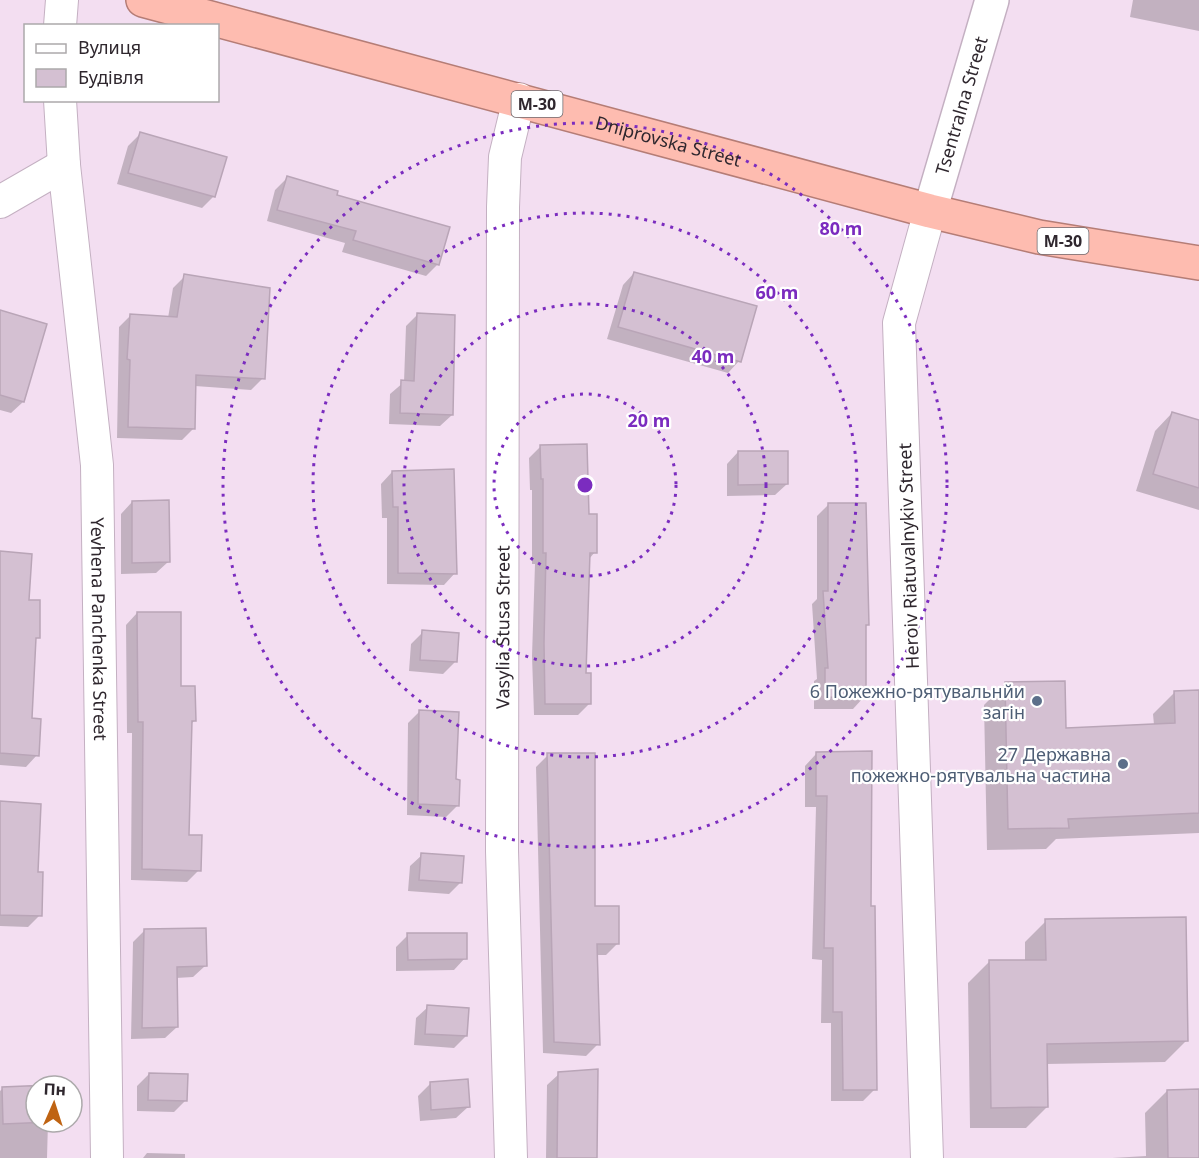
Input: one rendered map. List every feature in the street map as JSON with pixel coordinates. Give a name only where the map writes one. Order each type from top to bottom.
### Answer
[{"type":"highway","name":"Dniprovska Street","points":[[143,0],[930,211],[1039,237],[1199,263]]},
{"type":"street","points":[[60,24],[62,0]]},
{"type":"street","name":"Tsentralna Street","points":[[930,211],[992,0]]},
{"type":"street","name":"Vasylia Stusa Street","points":[[511,1158],[502,851],[502,207],[504,156],[519,99]]},
{"type":"street","name":"Yevhena Panchenka Street","points":[[60,102],[64,165],[97,465],[107,1158]]},
{"type":"street","points":[[0,202],[64,165]]},
{"type":"street","name":"Heroiv Riatuvalnykiv Street","points":[[927,1158],[899,323],[930,211]]},
{"type":"building","points":[[140,132],[227,157],[215,197],[128,173]]},
{"type":"building","points":[[287,176],[338,191],[337,195],[450,227],[439,265],[353,240],[356,231],[277,210]]},
{"type":"building","points":[[634,272],[757,306],[741,362],[618,327]]},
{"type":"building","points":[[184,274],[270,288],[265,379],[196,375],[195,429],[128,427],[130,360],[127,359],[130,314],[177,317]]},
{"type":"building","points":[[0,310],[47,324],[24,402],[0,395]]},
{"type":"building","points":[[417,313],[455,315],[453,415],[400,413],[401,380],[414,381]]},
{"type":"building","points":[[1172,412],[1199,420],[1199,488],[1153,474]]},
{"type":"building","points":[[587,444],[589,514],[597,514],[597,553],[590,553],[586,673],[591,673],[591,704],[545,704],[546,553],[543,553],[543,479],[541,479],[540,445]]},
{"type":"building","points":[[738,451],[788,451],[788,484],[738,485]]},
{"type":"building","points":[[454,469],[457,574],[398,573],[398,507],[393,507],[392,471]]},
{"type":"building","points":[[169,500],[170,562],[132,563],[132,501]]},
{"type":"building","points":[[828,503],[866,503],[869,625],[866,625],[866,698],[825,697],[825,668],[828,668],[823,591],[828,591]]},
{"type":"building","points":[[0,551],[32,554],[29,600],[40,600],[40,638],[36,638],[32,718],[41,719],[39,756],[0,753]]},
{"type":"building","points":[[137,612],[181,612],[181,686],[195,686],[196,721],[192,721],[189,835],[202,835],[201,871],[142,869],[143,722],[138,722]]},
{"type":"building","points":[[422,630],[459,633],[457,662],[420,660]]},
{"type":"building","points":[[1065,681],[1066,728],[1175,723],[1174,691],[1199,690],[1199,813],[1068,819],[1069,828],[1008,829],[1005,682]]},
{"type":"building","points":[[419,710],[459,712],[456,779],[460,780],[459,806],[418,804]]},
{"type":"building","points":[[872,751],[871,906],[875,906],[877,1090],[843,1090],[842,1012],[833,1012],[833,948],[824,948],[827,796],[816,796],[816,752]]},
{"type":"building","points":[[547,753],[595,753],[595,906],[619,906],[619,944],[597,944],[600,1045],[554,1042]]},
{"type":"building","points":[[0,801],[41,804],[38,872],[43,872],[42,916],[0,915]]},
{"type":"building","points":[[421,853],[464,856],[462,883],[419,880]]},
{"type":"building","points":[[1186,917],[1188,1041],[1047,1044],[1048,1107],[991,1108],[989,960],[1046,960],[1045,919]]},
{"type":"building","points":[[206,928],[207,966],[177,967],[178,1027],[142,1028],[144,929]]},
{"type":"building","points":[[407,933],[467,933],[467,959],[408,960]]},
{"type":"building","points":[[427,1005],[469,1008],[467,1036],[425,1034]]},
{"type":"building","points":[[598,1069],[597,1158],[557,1158],[558,1072]]},
{"type":"building","points":[[149,1073],[188,1074],[187,1101],[148,1100]]},
{"type":"building","points":[[468,1079],[470,1107],[431,1110],[430,1082]]},
{"type":"building","points":[[24,1086],[24,1123],[3,1124],[2,1087]]},
{"type":"building","points":[[1199,1089],[1199,1158],[1168,1158],[1167,1090]]},
{"type":"place","name":"6 Пожежно-рятувальнйи загін","points":[[1037,701]]},
{"type":"place","name":"27 Державна пожежно-рятувальна частина","points":[[1123,764]]}]
